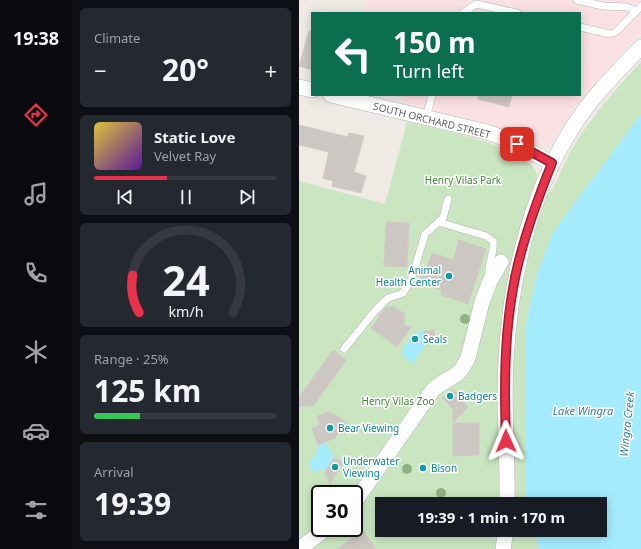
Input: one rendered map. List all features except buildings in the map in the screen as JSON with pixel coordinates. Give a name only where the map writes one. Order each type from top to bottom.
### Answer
[{"type":"street","points":[[507,497],[505,362],[511,303],[516,272],[523,245],[552,163],[586,108],[616,72],[641,47]]},
{"type":"street","points":[[299,87],[311,90]]},
{"type":"street","name":"SOUTH ORCHARD STREET","points":[[335,96],[487,132],[506,139],[552,163]]},
{"type":"street","points":[[363,490],[432,391],[457,373],[464,366],[468,358],[482,302],[490,281],[501,262]]},
{"type":"street","points":[[299,549],[315,537]]},
{"type":"street","points":[[503,549],[505,537]]},
{"type":"lane","points":[[577,0],[603,6],[640,7]]},
{"type":"lane","points":[[464,12],[476,4],[512,12]]},
{"type":"lane","points":[[581,27],[610,34],[616,32],[640,7]]},
{"type":"lane","points":[[426,118],[432,96]]},
{"type":"lane","points":[[344,349],[388,298],[403,293],[412,278],[425,234],[443,218],[448,199]]},
{"type":"lane","points":[[438,222],[486,236],[493,240],[494,249],[488,270],[490,281]]},
{"type":"shaded area","points":[[367,0],[641,0],[641,32],[586,92],[573,109],[553,142],[541,148],[505,131],[403,105],[405,96],[581,96],[581,12],[376,12],[364,9]]},
{"type":"green space","points":[[641,62],[641,114],[573,206],[537,274],[525,329],[526,497],[375,497],[375,537],[536,537],[539,549],[299,549],[299,181],[385,204],[407,122],[478,140],[498,146],[516,154],[529,163],[536,172],[537,176],[535,184],[552,191],[577,141],[607,100]]},
{"type":"water","name":"Lake Wingra","points":[[641,114],[641,549],[539,549],[536,537],[607,537],[607,497],[526,497],[525,494],[525,329],[537,274],[553,232]]},
{"type":"water","points":[[419,331],[423,331],[425,346],[416,358],[415,363],[408,361],[402,353],[404,345],[408,343],[410,337],[413,335],[414,336],[415,340],[413,342],[415,343],[419,341],[416,335]]},
{"type":"water","points":[[325,442],[334,458],[326,471],[321,469],[314,473],[311,470],[310,460],[311,458],[315,458],[318,445]]},
{"type":"place","name":"Animal Health Center","points":[[449,276]]},
{"type":"place","name":"Seals","points":[[415,339]]},
{"type":"place","name":"Badgers","points":[[450,396]]},
{"type":"place","name":"Bear Viewing","points":[[330,428]]},
{"type":"place","name":"Underwater Viewing","points":[[335,467]]},
{"type":"place","name":"Bison","points":[[423,468]]},
{"type":"route","points":[[506,441],[505,362],[511,303],[516,272],[523,245],[552,163],[517,144]]},
{"type":"park label","name":"Henry Vilas Park","points":[[463,180]]},
{"type":"park label","name":"Henry Vilas Zoo","points":[[398,401]]},
{"type":"water label","name":"Wingra Creek","points":[[627,424]]}]
